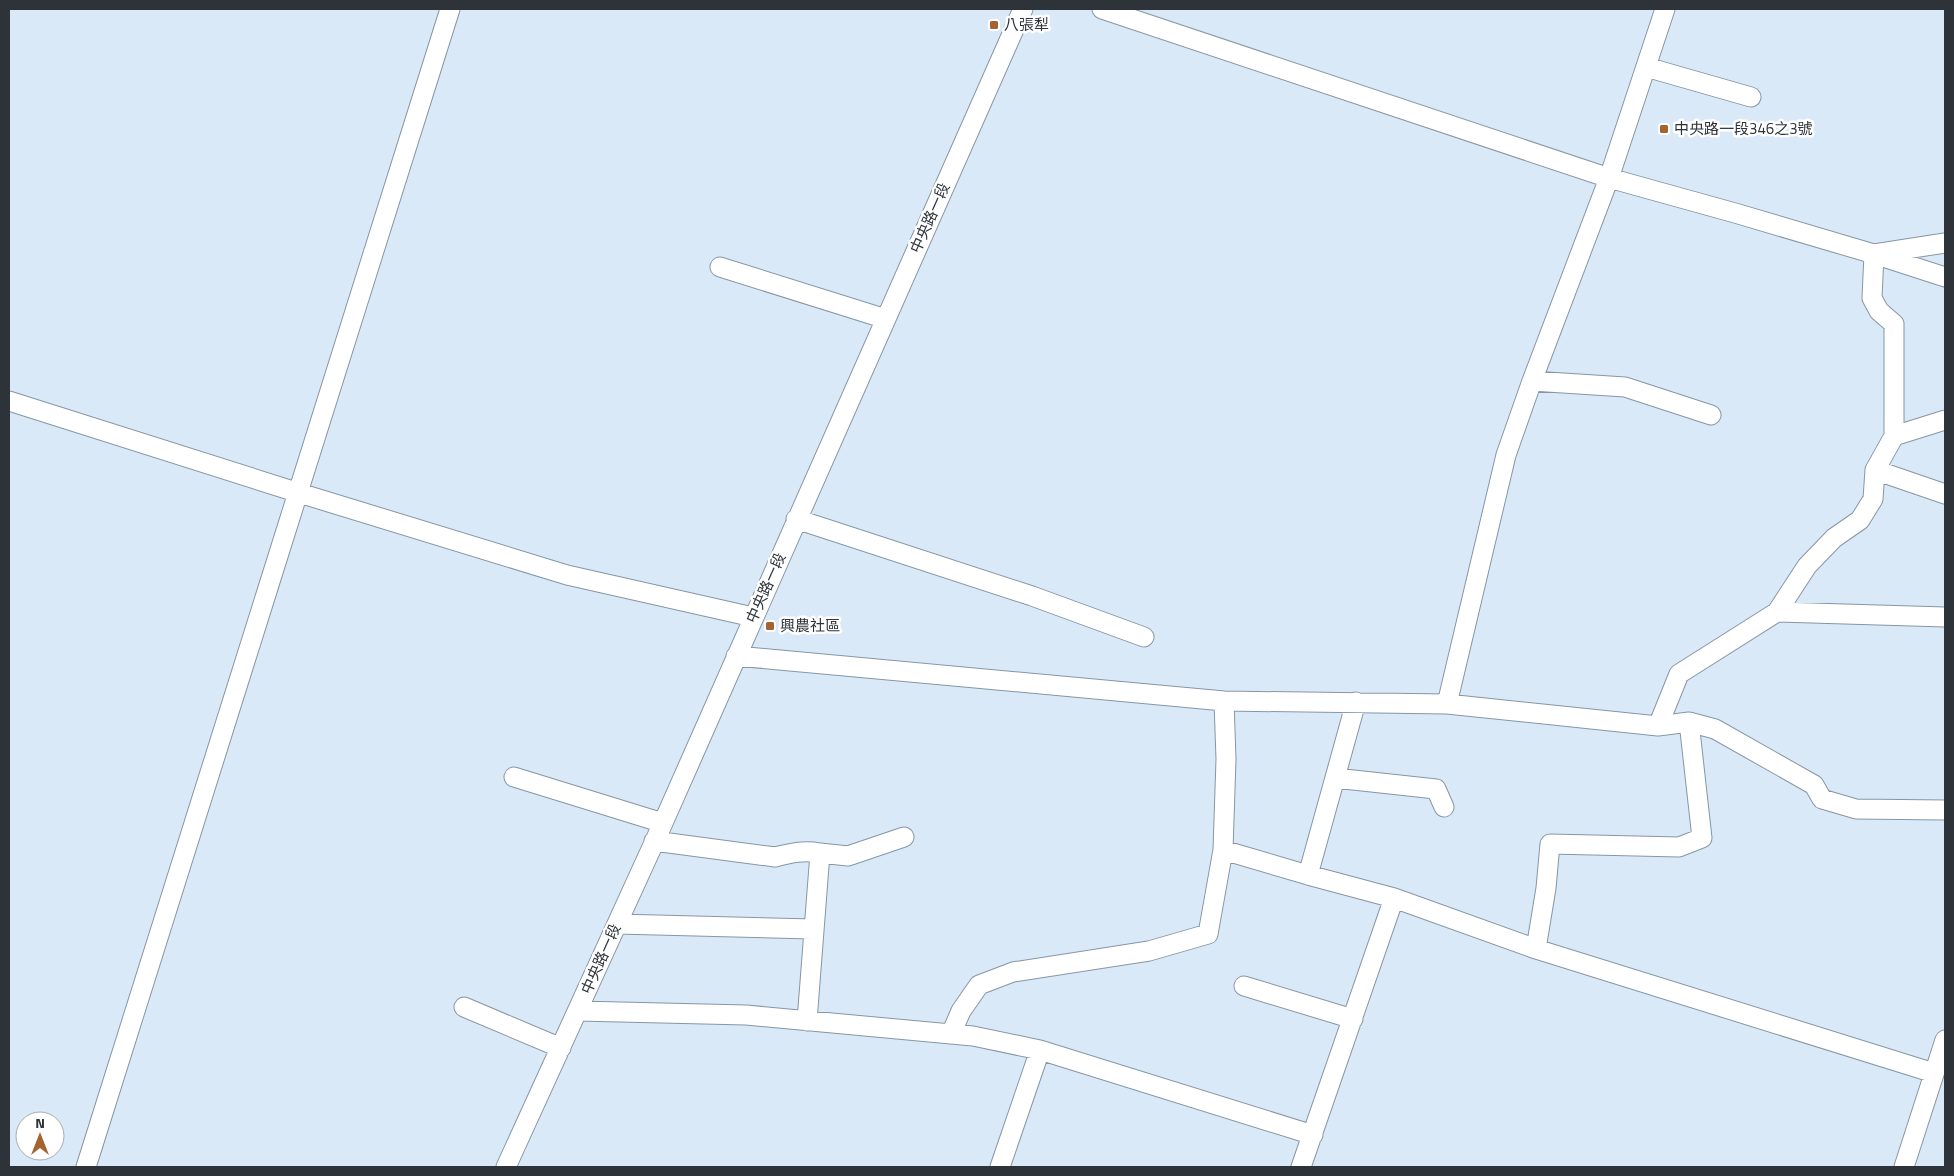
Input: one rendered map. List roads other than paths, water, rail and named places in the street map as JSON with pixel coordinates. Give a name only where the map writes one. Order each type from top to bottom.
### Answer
[{"type":"street","points":[[86,1167],[198,813],[296,492],[450,9]]},
{"type":"street","name":"中央路一段","points":[[506,1167],[663,823],[1023,9]]},
{"type":"street","points":[[1102,9],[1609,178],[1735,213],[1945,277]]},
{"type":"street","points":[[1447,704],[1506,455],[1609,178],[1665,9]]},
{"type":"street","points":[[1646,67],[1750,97]]},
{"type":"street","points":[[1874,254],[1945,243]]},
{"type":"street","points":[[1658,726],[1679,674],[1778,612],[1807,566],[1834,538],[1860,520],[1873,499],[1875,470],[1894,436],[1894,324],[1879,311],[1872,298],[1874,254]]},
{"type":"street","points":[[720,267],[886,319]]},
{"type":"street","points":[[1532,381],[1625,387],[1711,415]]},
{"type":"street","points":[[9,401],[567,575],[753,617]]},
{"type":"street","points":[[1894,436],[1945,420]]},
{"type":"street","points":[[1875,470],[1945,494]]},
{"type":"street","points":[[796,519],[1032,596],[1144,638]]},
{"type":"street","points":[[1778,612],[1945,618]]},
{"type":"street","points":[[736,656],[1224,701],[1447,704],[1658,726],[1689,722],[1715,730],[1814,785],[1822,799],[1856,809],[1945,810]]},
{"type":"street","points":[[951,1034],[961,1011],[979,985],[1013,972],[1149,951],[1208,934],[1222,850],[1226,759],[1224,701]]},
{"type":"street","points":[[1308,875],[1356,702]]},
{"type":"street","points":[[1536,949],[1546,888],[1550,844],[1679,847],[1702,838],[1689,722]]},
{"type":"street","points":[[514,777],[663,823]]},
{"type":"street","points":[[1336,778],[1436,789],[1444,807]]},
{"type":"street","points":[[654,841],[775,857],[794,852],[808,851],[848,856],[904,837]]},
{"type":"street","points":[[1222,850],[1394,898],[1536,949],[1934,1073]]},
{"type":"street","points":[[806,1020],[820,854]]},
{"type":"street","points":[[1301,1167],[1394,898]]},
{"type":"street","points":[[617,924],[813,929]]},
{"type":"street","points":[[1244,986],[1352,1019]]},
{"type":"street","points":[[464,1007],[561,1048]]},
{"type":"street","points":[[578,1012],[746,1015],[973,1036],[1040,1050],[1313,1135]]},
{"type":"street","points":[[1904,1167],[1945,1040]]},
{"type":"street","points":[[1000,1167],[1040,1050]]},
{"type":"place","name":"八張犁","points":[[994,25]]},
{"type":"place","name":"中央路一段346之3號","points":[[1664,129]]},
{"type":"place","name":"興農社區","points":[[770,626]]}]
